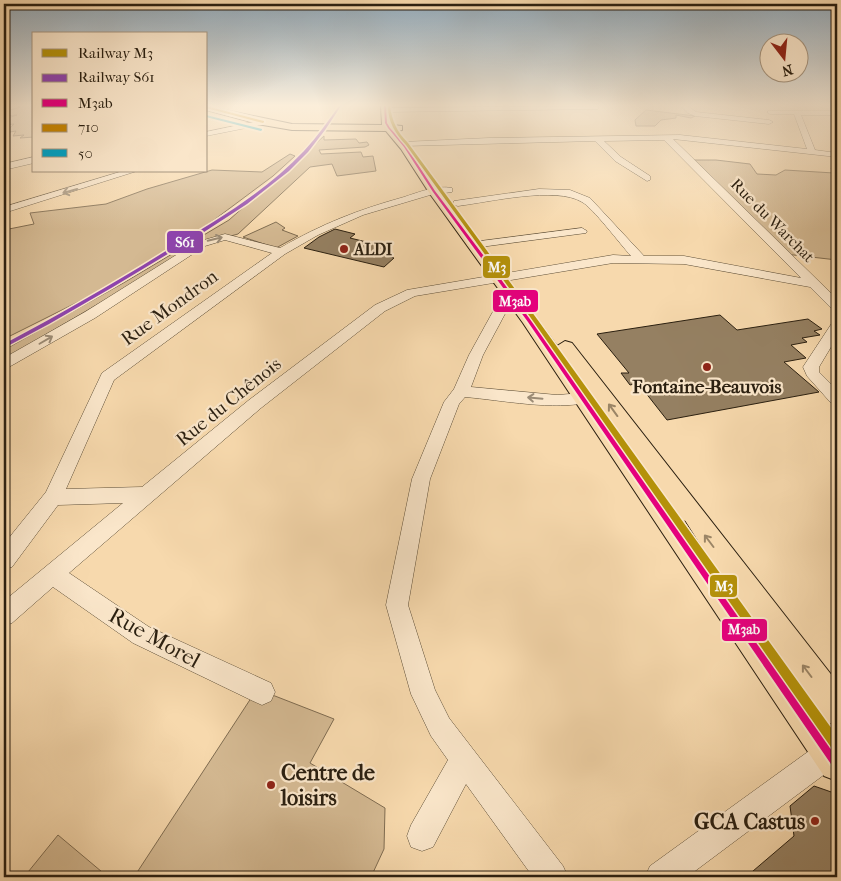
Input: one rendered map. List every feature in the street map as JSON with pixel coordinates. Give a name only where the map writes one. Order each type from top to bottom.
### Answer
[{"type":"main road","points":[[411,147],[447,195]]},
{"type":"main road","points":[[411,147],[480,244],[837,709]]},
{"type":"main road","points":[[524,302],[583,398],[835,754]]},
{"type":"street","points":[[605,147],[618,159],[647,178]]},
{"type":"street","name":"Rue du Warchat","points":[[676,147],[814,284]]},
{"type":"street","points":[[784,147],[837,155]]},
{"type":"street","points":[[810,147],[812,152]]},
{"type":"street","points":[[4,168],[32,161]]},
{"type":"street","points":[[4,210],[130,172]]},
{"type":"street","name":"Rue Mondron","points":[[4,560],[53,497],[107,377],[281,252],[314,233],[358,213],[447,195],[567,192],[588,200],[640,258]]},
{"type":"street","points":[[480,244],[582,231]]},
{"type":"street","points":[[4,364],[90,314],[201,244],[225,237],[281,252]]},
{"type":"street","name":"Rue du Warchat","points":[[505,277],[613,259],[640,258],[684,260],[837,287]]},
{"type":"street","name":"Rue du Chênois","points":[[4,615],[255,404],[380,308],[412,293],[505,277]]},
{"type":"street","points":[[814,284],[837,306]]},
{"type":"street","points":[[524,302],[501,309],[476,355],[462,391],[448,410],[421,479],[397,605],[424,694],[440,727],[552,877]]},
{"type":"street","points":[[837,326],[811,367],[812,373],[837,399]]},
{"type":"street","points":[[462,391],[557,400],[583,398]]},
{"type":"street","points":[[53,497],[148,495]]},
{"type":"street","name":"Rue Morel","points":[[52,574],[141,635],[262,692]]},
{"type":"street","points":[[661,877],[835,754]]},
{"type":"street","points":[[422,836],[464,758]]},
{"type":"shaded area","points":[[311,147],[363,147],[319,150],[321,154],[361,152],[363,157],[373,156],[376,171],[337,176],[332,164],[310,167],[238,234],[201,244],[4,359],[4,350],[125,282],[229,220]]},
{"type":"shaded area","points":[[290,154],[295,156],[273,176],[214,220],[130,276],[4,339],[4,230],[34,224],[30,213],[106,204],[147,189],[212,170],[262,172]]},
{"type":"shaded area","points":[[690,160],[716,160],[750,164],[757,174],[776,175],[785,170],[834,173],[831,168],[837,168],[837,260],[785,254]]},
{"type":"shaded area","points":[[276,222],[285,228],[282,230],[298,236],[276,248],[243,237]]},
{"type":"shaded area","name":"Centre de loisirs","points":[[257,689],[334,719],[310,763],[385,808],[384,849],[371,877],[134,877]]},
{"type":"shaded area","points":[[58,835],[108,877],[24,877]]},
{"type":"building","name":"ALDI","points":[[335,229],[355,234],[350,238],[383,246],[374,253],[394,258],[384,267],[304,248],[319,237]]},
{"type":"building","name":"Fontaine-Beauvois","points":[[720,315],[737,330],[808,319],[822,329],[814,331],[820,335],[802,338],[807,342],[791,345],[806,358],[784,362],[819,392],[667,420],[638,383],[630,385],[621,373],[629,373],[597,334]]},
{"type":"building","name":"GCA Castus","points":[[814,786],[837,794],[837,877],[746,877],[794,836],[790,806]]},
{"type":"tram line","points":[[685,521],[741,609]]},
{"type":"rail line","name":"S61","points":[[4,346],[133,274],[223,218],[267,187],[309,147]]},
{"type":"rail line","name":"M3","points":[[409,147],[535,320],[837,746]]},
{"type":"transit line","name":"M3ab","points":[[405,147],[434,191],[530,321],[837,763]]},
{"type":"place","name":"ALDI","points":[[344,249]]},
{"type":"place","name":"Fontaine-Beauvois","points":[[707,367]]},
{"type":"place","name":"Centre de loisirs","points":[[271,785]]},
{"type":"place","name":"GCA Castus","points":[[815,821]]}]
